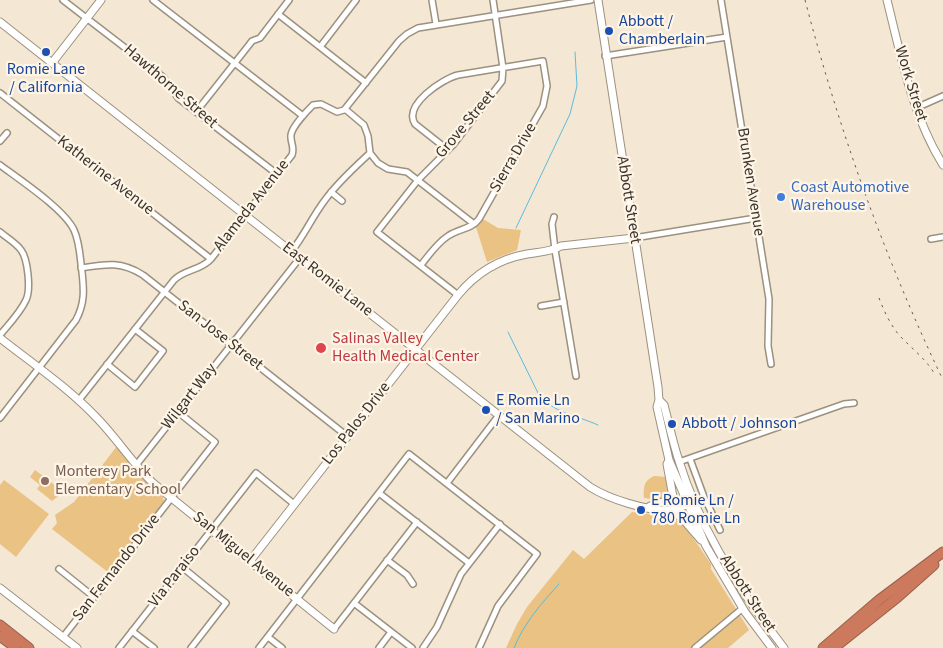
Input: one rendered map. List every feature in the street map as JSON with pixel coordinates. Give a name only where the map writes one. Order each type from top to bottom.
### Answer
[{"type":"highway","points":[[834,648],[898,597],[938,560],[943,552]]},
{"type":"highway","points":[[823,648],[879,600],[938,560]]},
{"type":"highway","points":[[0,625],[30,648]]},
{"type":"highway","points":[[0,636],[16,648]]},
{"type":"main road","points":[[52,63],[101,0]]},
{"type":"main road","name":"Abbott Street","points":[[598,0],[605,56],[659,400],[657,407],[669,460],[729,571],[764,623],[784,648]]},
{"type":"main road","name":"Work Street","points":[[887,0],[906,78],[916,108],[926,134],[943,165]]},
{"type":"main road","name":"East Romie Lane","points":[[0,22],[596,491],[618,500],[648,507],[672,509],[692,503]]},
{"type":"main road","name":"Los Palos Drive","points":[[250,561],[415,349],[458,295],[475,277],[493,265],[516,256],[555,250],[561,246],[634,238]]},
{"type":"main road","name":"San Miguel Avenue","points":[[0,336],[102,422],[146,476],[334,629]]},
{"type":"main road","name":"Abbott Street","points":[[659,400],[664,405],[706,546],[743,608],[772,648]]},
{"type":"main road","points":[[669,460],[667,464],[672,495],[672,509],[706,546]]},
{"type":"main road","points":[[648,507],[666,501],[672,495]]},
{"type":"main road","points":[[0,588],[77,648]]},
{"type":"street","name":"Hawthorne Street","points":[[63,0],[163,78],[175,96],[277,174]]},
{"type":"street","points":[[153,0],[303,116],[310,107],[317,104],[323,105],[334,112],[342,112],[403,36],[418,28],[591,0]]},
{"type":"street","points":[[196,112],[252,41],[261,37],[289,0]]},
{"type":"street","points":[[320,47],[356,0]]},
{"type":"street","points":[[432,0],[436,24]]},
{"type":"street","name":"Grove Street","points":[[421,265],[378,232],[418,180],[448,150],[501,84],[503,68],[493,0]]},
{"type":"street","name":"Brunken Avenue","points":[[721,0],[769,299],[768,346],[772,364]]},
{"type":"street","points":[[278,14],[366,83]]},
{"type":"street","points":[[605,56],[727,36]]},
{"type":"street","name":"Sierra Drive","points":[[474,224],[479,219],[534,124],[545,100],[544,61],[503,68]]},
{"type":"street","points":[[448,150],[415,124],[411,117],[413,111],[433,87],[446,79],[458,75],[503,68]]},
{"type":"street","name":"Katherine Avenue","points":[[0,93],[211,259]]},
{"type":"street","points":[[916,108],[943,96]]},
{"type":"street","points":[[345,109],[364,125],[368,136],[370,153],[374,160],[388,169],[404,170],[474,224],[447,236],[421,265],[458,295]]},
{"type":"street","name":"Alameda Avenue","points":[[78,400],[177,276],[200,268],[211,259],[293,153],[294,148],[291,134],[303,116]]},
{"type":"street","points":[[0,142],[7,132]]},
{"type":"street","points":[[291,252],[331,192],[370,153]]},
{"type":"street","points":[[0,164],[65,217],[74,230],[77,238],[84,294],[80,314],[72,326],[0,418]]},
{"type":"street","points":[[331,192],[342,201]]},
{"type":"street","points":[[554,217],[552,224],[555,250],[576,376]]},
{"type":"street","points":[[634,238],[756,218]]},
{"type":"street","points":[[0,232],[18,246],[23,253],[26,261],[29,290],[25,303],[0,336]]},
{"type":"street","points":[[931,239],[943,237]]},
{"type":"street","name":"Wilgart Way","points":[[136,464],[299,259]]},
{"type":"street","name":"San Jose Street","points":[[81,268],[106,264],[129,267],[164,292],[347,436]]},
{"type":"street","points":[[541,306],[564,302]]},
{"type":"street","points":[[107,364],[135,386],[152,365],[163,350],[135,329]]},
{"type":"street","points":[[680,462],[844,404],[854,403]]},
{"type":"street","name":"San Fernando Drive","points":[[63,637],[215,442],[178,412]]},
{"type":"street","points":[[447,483],[499,416]]},
{"type":"street","points":[[259,648],[409,454],[537,554],[498,606],[479,648]]},
{"type":"street","points":[[690,459],[704,498],[720,530]]},
{"type":"street","name":"Via Paraiso","points":[[119,648],[256,473],[294,504]]},
{"type":"street","points":[[379,493],[469,563]]},
{"type":"street","points":[[334,629],[416,522]]},
{"type":"street","points":[[423,648],[433,634],[456,584],[469,563],[500,524]]},
{"type":"street","points":[[388,560],[407,575],[412,584]]},
{"type":"street","points":[[182,567],[226,603],[191,648]]},
{"type":"street","points":[[59,570],[94,597]]},
{"type":"street","points":[[354,603],[412,648]]},
{"type":"street","points":[[695,648],[743,608]]},
{"type":"street","points":[[132,631],[154,648]]},
{"type":"street","points":[[379,648],[392,632]]},
{"type":"street","points":[[268,637],[282,648]]},
{"type":"shaded area","points":[[483,219],[498,228],[521,230],[517,250],[487,262],[476,227]]},
{"type":"shaded area","points":[[117,446],[141,476],[162,495],[164,501],[109,573],[52,529],[57,523],[55,515],[74,502]]},
{"type":"shaded area","points":[[35,470],[64,492],[52,501],[37,489],[40,485],[30,477]]},
{"type":"shaded area","points":[[654,476],[666,477],[668,491],[664,498],[659,500],[644,498],[645,485]]},
{"type":"shaded area","points":[[4,480],[49,514],[16,557],[0,544],[0,485]]},
{"type":"shaded area","points":[[632,512],[667,516],[682,522],[711,564],[711,569],[749,630],[728,648],[506,648],[527,607],[573,550],[584,559]]},
{"type":"waterway","points":[[516,228],[570,114],[577,86],[575,52]]},
{"type":"waterway","points":[[508,332],[538,393],[544,400],[565,413],[598,425]]},
{"type":"waterway","points":[[514,648],[539,606],[559,584]]},
{"type":"railway","points":[[805,0],[818,49],[865,193],[902,288],[943,380]]},
{"type":"railway","points":[[879,298],[896,331],[934,373]]},
{"type":"place","name":"Abbott / Chamberlain","points":[[609,31]]},
{"type":"place","name":"Romie Lane / California","points":[[46,52]]},
{"type":"place","name":"Coast Automotive Warehouse","points":[[781,197]]},
{"type":"place","name":"Salinas Valley Health Medical Center","points":[[321,348]]},
{"type":"place","name":"E Romie Ln / San Marino","points":[[486,410]]},
{"type":"place","name":"Abbott / Johnson","points":[[672,424]]},
{"type":"place","name":"Monterey Park Elementary School","points":[[45,481]]},
{"type":"place","name":"E Romie Ln / 780 Romie Ln","points":[[641,510]]}]
